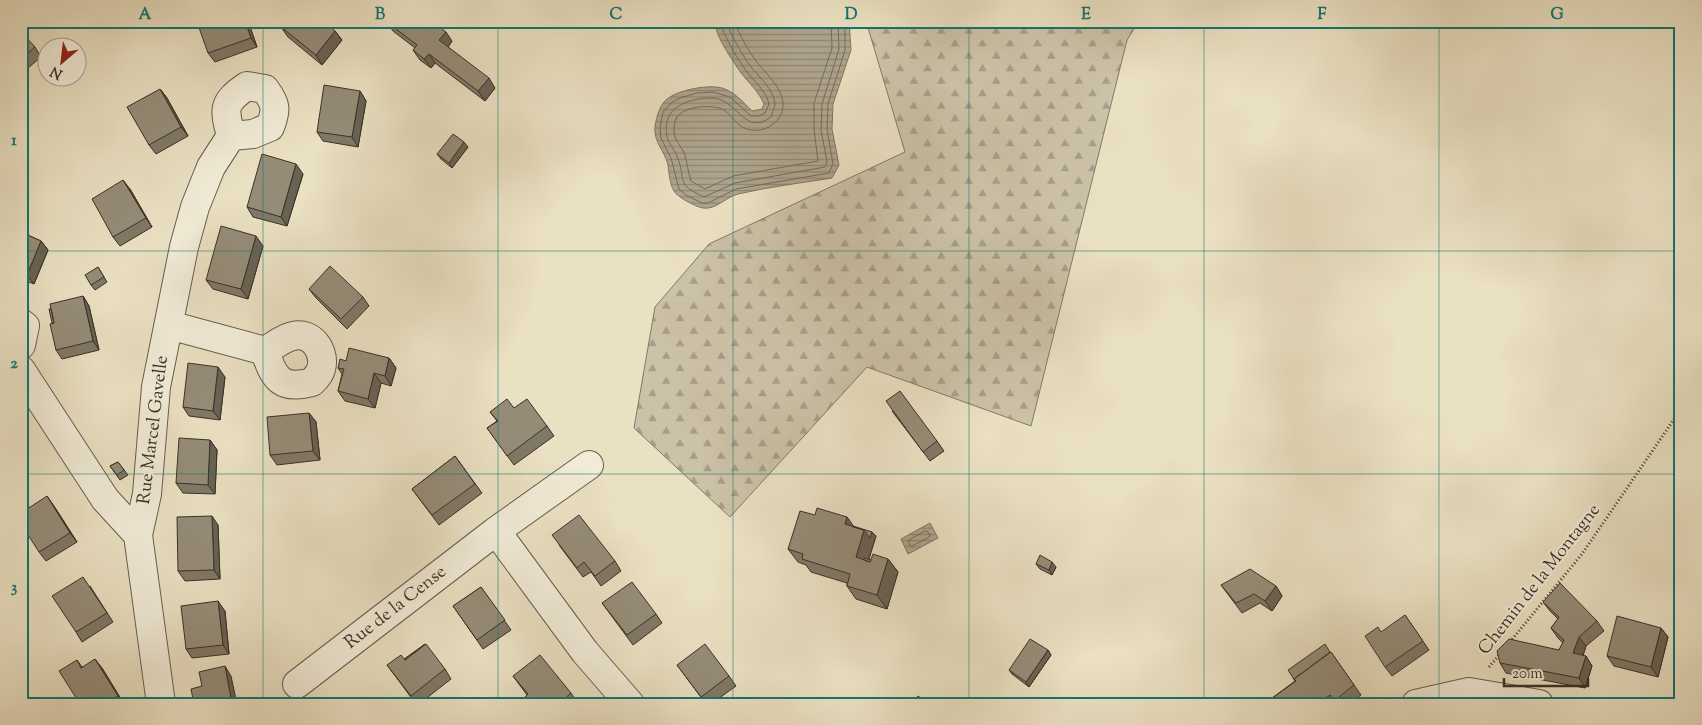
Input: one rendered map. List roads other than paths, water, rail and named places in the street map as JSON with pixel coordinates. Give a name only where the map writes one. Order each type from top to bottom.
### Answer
[{"type":"street","name":"Rue Marcel Gavelle","points":[[161,704],[138,535],[147,494],[156,387],[184,247],[195,207],[211,167],[231,136]]},
{"type":"street","points":[[21,323],[25,326],[21,345]]},
{"type":"street","points":[[169,325],[265,351]]},
{"type":"street","points":[[21,370],[105,498],[138,535]]},
{"type":"street","name":"Rue de la Cense","points":[[297,684],[496,531],[589,465]]},
{"type":"street","points":[[496,531],[585,652],[630,704]]},
{"type":"street","points":[[1416,704],[1469,692],[1539,704]]},
{"type":"water","points":[[714,21],[849,21],[851,50],[833,104],[832,129],[839,165],[832,178],[738,194],[708,208],[692,204],[674,191],[668,165],[657,142],[655,132],[659,111],[667,99],[678,93],[701,87],[716,87],[731,92],[752,111],[762,109],[764,104],[725,48],[718,35]]},
{"type":"water","points":[[930,523],[938,538],[908,554],[901,539]]}]
